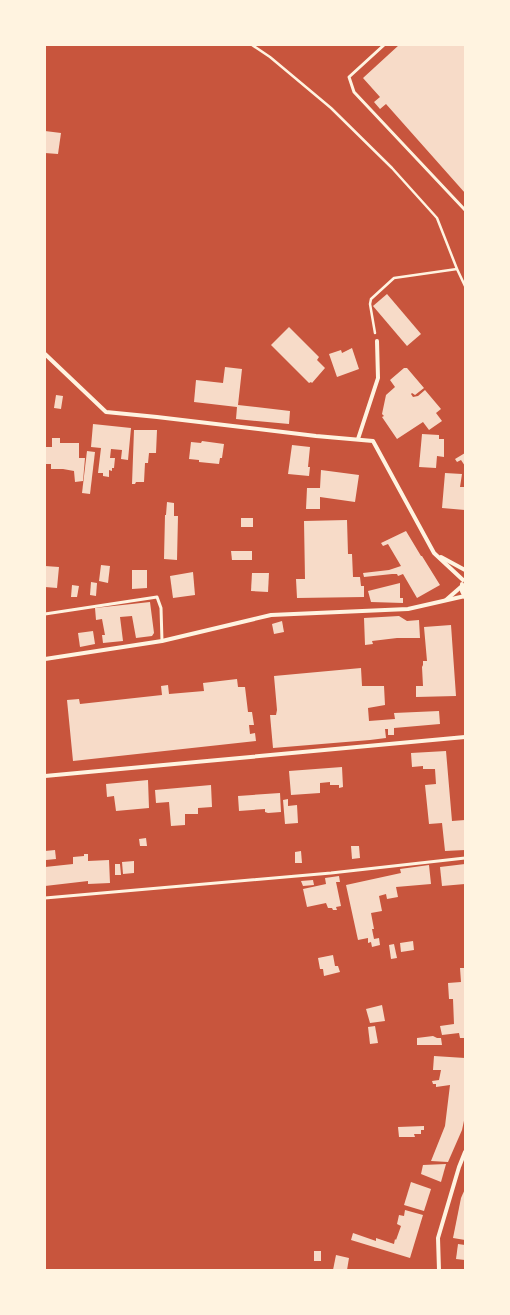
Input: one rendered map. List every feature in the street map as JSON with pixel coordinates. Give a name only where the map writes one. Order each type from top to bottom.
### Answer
[{"type":"street","points":[[358,439],[378,378],[377,340]]},
{"type":"street","points":[[45,354],[106,412],[316,436],[374,440],[434,553],[464,579],[462,586],[465,597],[408,609],[271,615],[162,641],[45,659]]},
{"type":"street","points":[[434,553],[465,570]]},
{"type":"street","points":[[444,602],[462,586]]},
{"type":"street","points":[[45,776],[465,737]]},
{"type":"street","points":[[439,1270],[438,1238],[459,1167],[465,1152]]},
{"type":"lane","points":[[384,45],[349,77],[354,92],[465,210]]},
{"type":"lane","points":[[45,614],[157,597],[161,608],[162,641]]},
{"type":"lane","points":[[45,898],[331,873],[465,858]]},
{"type":"path","points":[[252,45],[270,57],[331,108],[392,168],[437,218],[456,268],[465,286]]},
{"type":"path","points":[[377,340],[370,304],[371,299],[394,278],[456,268]]},
{"type":"building","points":[[399,45],[465,45],[465,193],[386,104],[380,109],[374,102],[380,97],[363,78]]},
{"type":"building","points":[[45,131],[61,133],[58,154],[45,153]]},
{"type":"building","points":[[387,294],[421,334],[407,346],[373,306]]},
{"type":"building","points":[[289,327],[319,357],[317,360],[325,368],[312,383],[309,383],[271,345]]},
{"type":"building","points":[[352,348],[359,369],[337,377],[329,354],[341,350],[342,353]]},
{"type":"building","points":[[225,367],[242,369],[238,405],[290,411],[289,424],[236,419],[237,407],[194,402],[196,380],[223,383]]},
{"type":"building","points":[[404,368],[407,368],[424,388],[415,395],[412,393],[411,394],[413,397],[418,396],[425,390],[441,409],[436,413],[442,421],[429,430],[423,422],[397,439],[382,417],[384,416],[382,414],[386,395],[395,387],[390,380]]},
{"type":"building","points":[[56,395],[63,396],[61,409],[54,408]]},
{"type":"building","points":[[93,424],[131,428],[128,460],[121,459],[122,450],[111,449],[110,458],[115,458],[114,468],[112,468],[112,471],[109,470],[109,477],[103,476],[103,473],[98,473],[101,448],[91,447]]},
{"type":"building","points":[[134,430],[157,430],[156,453],[149,453],[148,463],[145,463],[144,482],[136,482],[135,484],[132,484]]},
{"type":"building","points":[[422,434],[439,435],[439,439],[444,439],[444,457],[437,456],[436,468],[419,467]]},
{"type":"building","points":[[52,438],[60,438],[60,443],[79,443],[79,458],[85,458],[83,481],[75,482],[74,471],[51,469],[51,464],[45,464],[45,447],[52,447]]},
{"type":"building","points":[[202,441],[224,444],[222,458],[220,458],[219,464],[199,462],[199,460],[189,459],[191,442],[201,443]]},
{"type":"building","points":[[292,445],[310,447],[308,467],[310,467],[309,476],[288,474]]},
{"type":"building","points":[[87,451],[95,452],[90,494],[82,493]]},
{"type":"building","points":[[465,453],[465,466],[461,460],[457,462],[455,459]]},
{"type":"building","points":[[321,470],[359,475],[355,502],[320,497],[320,509],[306,509],[307,488],[320,488]]},
{"type":"building","points":[[445,473],[462,474],[460,487],[465,487],[465,510],[442,508]]},
{"type":"building","points":[[167,502],[174,503],[174,516],[178,516],[177,560],[164,559],[165,515]]},
{"type":"building","points":[[241,518],[253,518],[253,527],[241,527]]},
{"type":"building","points":[[347,520],[348,554],[352,554],[353,577],[360,577],[361,586],[364,586],[364,597],[297,598],[296,579],[305,579],[304,521]]},
{"type":"building","points":[[406,531],[440,585],[417,598],[403,574],[398,576],[397,574],[392,574],[364,577],[363,573],[389,570],[401,566],[388,544],[383,546],[381,543]]},
{"type":"building","points":[[231,551],[252,551],[252,560],[232,560]]},
{"type":"building","points":[[101,565],[110,566],[108,583],[99,581]]},
{"type":"building","points":[[45,566],[59,567],[57,588],[45,587]]},
{"type":"building","points":[[132,570],[147,570],[147,588],[132,589]]},
{"type":"building","points":[[193,572],[195,595],[173,598],[170,576]]},
{"type":"building","points":[[252,573],[269,573],[268,592],[251,591]]},
{"type":"building","points":[[91,582],[97,583],[96,596],[90,595]]},
{"type":"building","points":[[400,583],[400,598],[403,598],[403,603],[371,602],[368,591]]},
{"type":"building","points":[[72,585],[79,586],[77,597],[71,597]]},
{"type":"building","points":[[150,602],[154,633],[152,636],[136,638],[132,616],[120,617],[123,641],[103,643],[102,635],[105,635],[102,619],[96,620],[95,608]]},
{"type":"building","points":[[399,616],[407,621],[419,620],[420,638],[397,638],[372,641],[373,644],[365,645],[364,618]]},
{"type":"building","points":[[282,621],[284,632],[274,634],[272,624]]},
{"type":"building","points":[[451,625],[456,696],[416,697],[416,686],[423,686],[423,661],[427,661],[424,627]]},
{"type":"building","points":[[93,631],[95,644],[80,647],[78,633]]},
{"type":"building","points":[[361,668],[362,686],[384,686],[385,705],[368,708],[369,721],[395,719],[394,713],[439,711],[440,724],[394,728],[394,735],[388,735],[388,729],[385,729],[386,738],[273,748],[270,715],[276,715],[277,710],[274,676]]},
{"type":"building","points":[[237,679],[238,687],[245,687],[248,712],[252,712],[254,725],[249,725],[250,734],[255,733],[256,741],[73,761],[67,700],[79,699],[80,704],[162,695],[161,686],[168,685],[169,694],[204,691],[203,683]]},
{"type":"building","points":[[446,751],[452,821],[465,820],[465,850],[445,851],[442,823],[429,824],[425,785],[436,784],[435,769],[423,769],[423,766],[412,767],[411,753]]},
{"type":"building","points":[[342,767],[343,787],[339,788],[339,785],[330,785],[330,782],[320,783],[320,793],[291,795],[289,771]]},
{"type":"building","points":[[148,780],[149,808],[116,811],[114,796],[107,797],[106,784]]},
{"type":"building","points":[[211,785],[212,807],[198,808],[198,814],[185,814],[185,825],[171,826],[169,802],[156,803],[155,790]]},
{"type":"building","points":[[280,793],[281,812],[268,813],[265,812],[265,809],[239,811],[238,796]]},
{"type":"building","points":[[288,799],[288,806],[297,805],[298,823],[285,824],[283,800]]},
{"type":"building","points":[[146,838],[147,846],[140,846],[139,839]]},
{"type":"building","points":[[351,846],[359,846],[360,858],[352,859]]},
{"type":"building","points":[[55,850],[56,859],[46,860],[45,851]]},
{"type":"building","points":[[301,851],[302,863],[295,863],[295,852]]},
{"type":"building","points":[[84,854],[88,854],[88,861],[109,860],[110,883],[88,884],[88,881],[45,886],[45,867],[73,864],[73,857],[84,856]]},
{"type":"building","points":[[134,861],[134,873],[123,874],[122,862]]},
{"type":"building","points":[[115,864],[120,864],[121,875],[115,875]]},
{"type":"building","points":[[465,864],[465,884],[442,886],[440,867]]},
{"type":"building","points":[[429,865],[431,884],[396,887],[398,897],[387,899],[386,894],[379,896],[382,911],[371,913],[374,939],[379,938],[380,945],[372,947],[371,942],[368,943],[368,938],[358,940],[346,885],[401,873],[400,869]]},
{"type":"building","points":[[339,876],[340,882],[336,882],[341,906],[336,907],[337,910],[328,908],[326,903],[307,907],[303,889],[326,884],[325,878]]},
{"type":"building","points":[[313,880],[314,885],[303,886],[301,881]]},
{"type":"building","points":[[413,941],[414,950],[401,952],[400,943]]},
{"type":"building","points":[[394,944],[397,958],[391,959],[389,945]]},
{"type":"building","points":[[333,955],[335,966],[338,966],[340,972],[324,976],[323,969],[320,969],[318,958]]},
{"type":"building","points":[[460,968],[465,968],[465,1038],[460,1038],[459,1033],[442,1035],[440,1026],[454,1024],[453,999],[449,999],[448,983],[461,982]]},
{"type":"building","points":[[382,1005],[385,1021],[370,1023],[366,1009]]},
{"type":"building","points":[[375,1026],[378,1043],[370,1044],[368,1027]]},
{"type":"building","points":[[433,1036],[441,1038],[442,1045],[417,1045],[417,1038]]},
{"type":"building","points":[[434,1056],[465,1058],[465,1116],[462,1130],[448,1162],[431,1161],[445,1126],[450,1085],[436,1087],[436,1084],[433,1084],[432,1081],[439,1080],[441,1070],[433,1070]]},
{"type":"building","points":[[424,1126],[424,1130],[421,1130],[421,1134],[414,1134],[415,1137],[399,1137],[398,1127]]},
{"type":"building","points":[[446,1164],[441,1182],[421,1174],[423,1165]]},
{"type":"building","points":[[411,1182],[431,1189],[424,1211],[404,1205]]},
{"type":"building","points":[[465,1189],[465,1240],[453,1238],[461,1198]]},
{"type":"building","points":[[405,1210],[423,1215],[410,1258],[351,1240],[353,1233],[376,1241],[376,1238],[394,1244],[401,1226],[397,1224],[399,1215],[404,1216]]},
{"type":"building","points":[[458,1244],[465,1245],[465,1260],[456,1259]]},
{"type":"building","points":[[314,1251],[321,1251],[321,1261],[314,1261]]},
{"type":"building","points":[[336,1255],[349,1258],[347,1270],[333,1270]]}]
